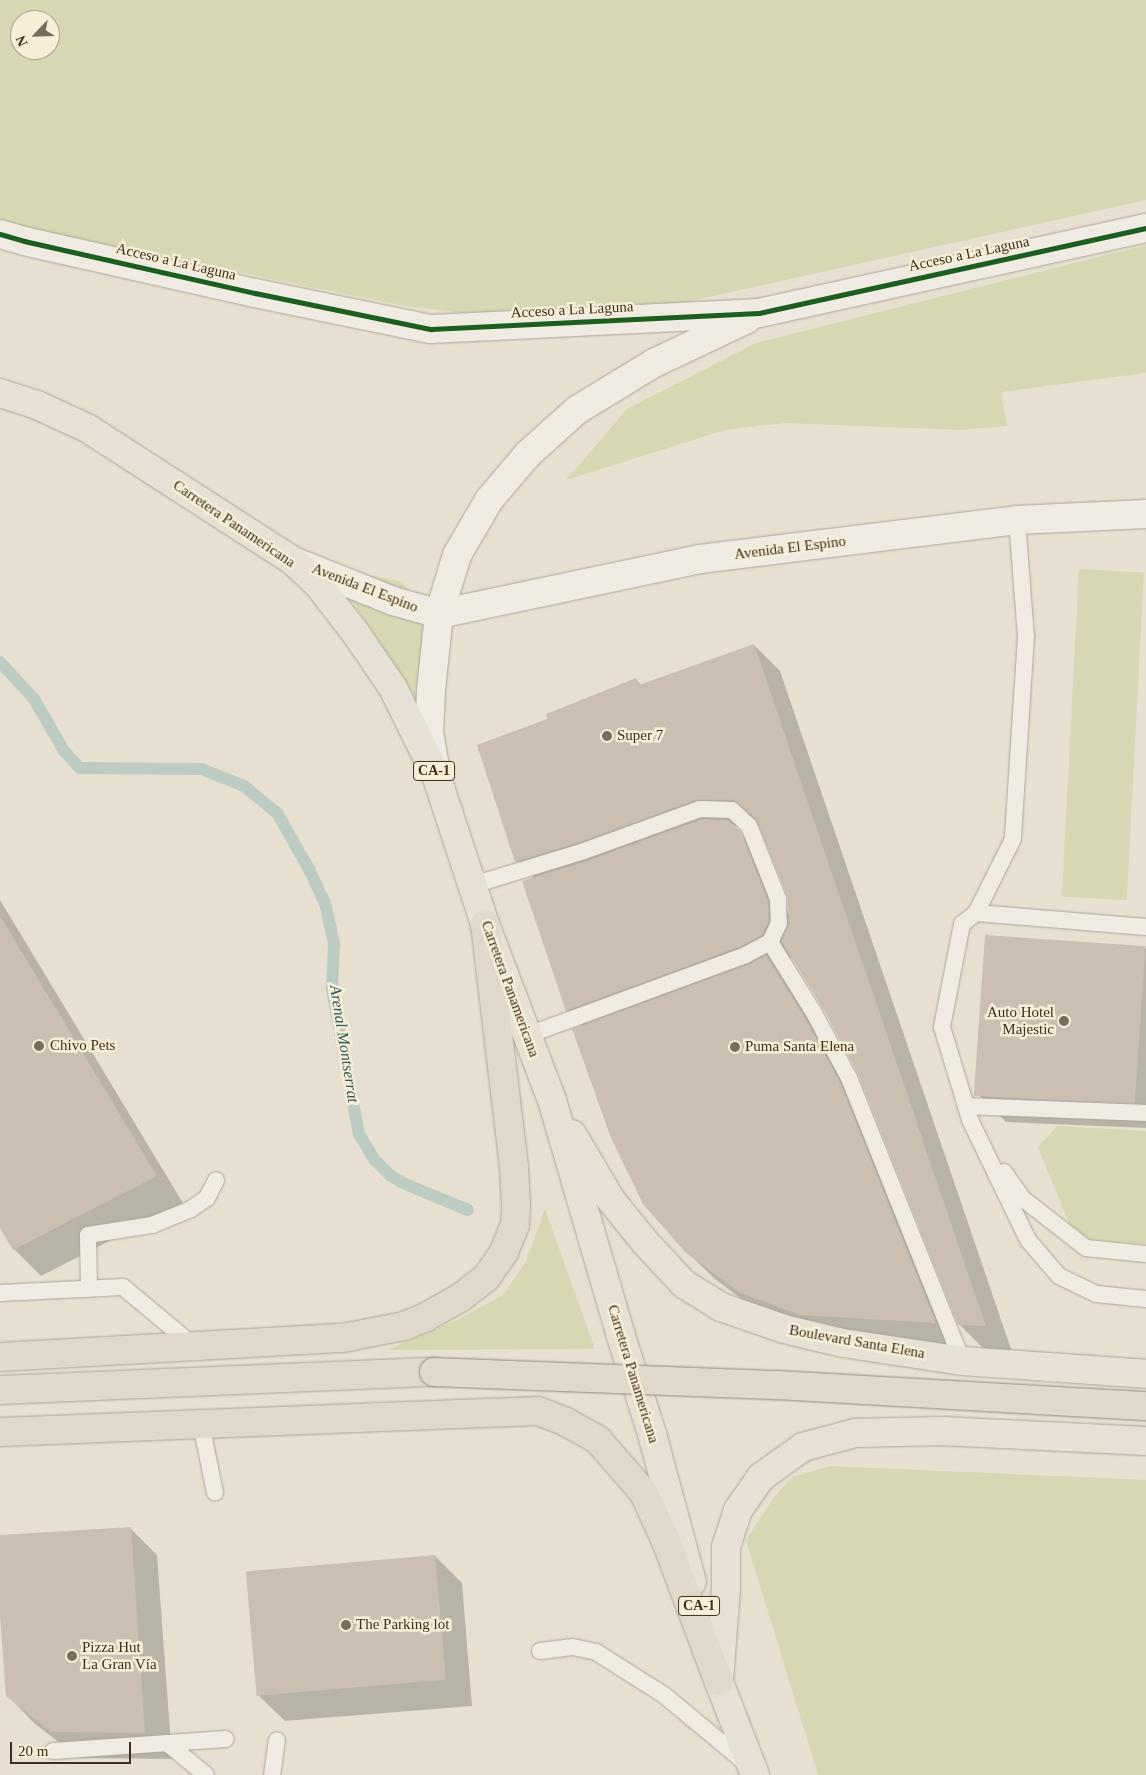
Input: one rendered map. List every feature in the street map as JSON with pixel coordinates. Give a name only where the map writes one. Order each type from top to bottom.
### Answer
[{"type":"highway","points":[[0,1357],[317,1340],[404,1326],[460,1298],[486,1278],[504,1252],[515,1225],[515,1186],[485,924]]},
{"type":"highway","points":[[0,1390],[434,1372],[778,1384],[1146,1406]]},
{"type":"highway","points":[[0,1432],[538,1411],[566,1422],[598,1440],[644,1494],[667,1544],[719,1682]]},
{"type":"main road","name":"Carretera Panamericana","points":[[0,393],[36,405],[87,428],[292,560],[317,584],[357,635],[393,688],[436,775],[485,924],[552,1100],[620,1333],[652,1434],[719,1682],[754,1772]]},
{"type":"main road","name":"Boulevard Santa Elena","points":[[552,1100],[612,1200],[644,1241],[684,1284],[721,1307],[784,1330],[843,1343],[962,1360],[1146,1374]]},
{"type":"main road","points":[[719,1682],[726,1590],[726,1547],[738,1510],[761,1477],[803,1446],[855,1432],[942,1431],[1146,1441]]},
{"type":"street","name":"Acceso a La Laguna","points":[[0,234],[256,293],[431,330],[759,313],[1146,228]]},
{"type":"street","points":[[439,614],[457,555],[489,500],[528,454],[584,405],[654,363],[759,313]]},
{"type":"street","name":"Avenida El Espino","points":[[292,560],[393,601],[439,614],[700,559],[1017,520],[1146,514]]},
{"type":"street","name":"Avenida El Espino","points":[[436,775],[429,733],[430,690],[439,614]]},
{"type":"lane","points":[[1017,520],[1026,636],[1013,839],[976,913],[962,924],[942,1027],[968,1113],[1028,1240],[1059,1276],[1096,1294],[1146,1299]]},
{"type":"lane","points":[[473,885],[584,851],[700,809],[732,810],[749,826],[778,899],[779,923],[770,942],[746,955],[528,1035]]},
{"type":"lane","points":[[976,913],[1146,927]]},
{"type":"lane","points":[[770,942],[814,1012],[849,1078],[962,1360]]},
{"type":"lane","points":[[968,1113],[1146,1113]]},
{"type":"lane","points":[[968,1113],[1022,1198],[1086,1248],[1146,1254]]},
{"type":"lane","points":[[89,1289],[88,1235],[152,1225],[191,1209],[207,1198],[216,1180]]},
{"type":"lane","points":[[0,1292],[124,1287],[195,1347]]},
{"type":"lane","points":[[201,1424],[215,1493]]},
{"type":"lane","points":[[540,1651],[573,1647],[596,1652],[611,1660],[664,1695],[754,1772]]},
{"type":"lane","points":[[54,1752],[226,1739]]},
{"type":"lane","points":[[272,1775],[277,1740]]},
{"type":"lane","points":[[167,1743],[206,1775]]},
{"type":"green space","points":[[0,0],[1146,0],[1146,200],[677,304],[545,314],[457,312],[411,307],[0,225]]},
{"type":"green space","points":[[1146,245],[1146,373],[1001,392],[1007,426],[960,430],[786,423],[725,430],[566,480],[627,409],[756,343]]},
{"type":"green space","points":[[1079,569],[1144,572],[1127,900],[1062,897]]},
{"type":"green space","points":[[368,575],[399,581],[420,601],[429,622],[417,701],[338,579]]},
{"type":"green space","points":[[1057,1126],[1146,1131],[1146,1244],[1075,1238],[1038,1147]]},
{"type":"green space","points":[[545,1209],[595,1349],[387,1350],[457,1320],[503,1295],[526,1261]]},
{"type":"green space","points":[[829,1466],[1146,1480],[1146,1775],[818,1775],[746,1540],[774,1497],[793,1477]]},
{"type":"building","points":[[754,644],[986,1326],[958,1325],[858,1074],[823,1008],[781,941],[789,923],[788,898],[756,819],[733,800],[697,800],[581,842],[515,862],[477,745],[547,719],[546,714],[636,678],[639,685]]},
{"type":"building","points":[[702,819],[728,820],[741,832],[768,901],[769,921],[762,935],[742,946],[566,1011],[522,881],[587,861]]},
{"type":"building","name":"Chivo Pets","points":[[0,916],[157,1176],[13,1250],[0,1228]]},
{"type":"building","name":"Auto Hotel Majestic","points":[[985,935],[1146,946],[1134,1107],[974,1096]]},
{"type":"building","points":[[766,955],[805,1018],[840,1082],[936,1323],[800,1315],[739,1292],[686,1253],[643,1204],[611,1138],[572,1029],[749,964]]},
{"type":"building","name":"Pizza Hut La Gran Vía","points":[[131,1527],[145,1733],[51,1732],[6,1696],[0,1616],[0,1535]]},
{"type":"building","name":"The Parking lot","points":[[435,1555],[446,1680],[257,1696],[246,1572]]},
{"type":"waterway","name":"Arenal Montserrat","points":[[0,662],[34,699],[64,751],[80,768],[201,769],[244,786],[277,813],[309,869],[325,903],[334,943],[332,989],[359,1134],[374,1159],[390,1175],[403,1183],[468,1210]]},
{"type":"cycle path","points":[[0,234],[255,293],[431,329],[759,313],[1146,228]]},
{"type":"place","name":"Super 7","points":[[607,736]]},
{"type":"place","name":"Auto Hotel Majestic","points":[[1064,1021]]},
{"type":"place","name":"Chivo Pets","points":[[39,1046]]},
{"type":"place","name":"Puma Santa Elena","points":[[735,1047]]},
{"type":"place","name":"The Parking lot","points":[[346,1625]]},
{"type":"place","name":"Pizza Hut La Gran Vía","points":[[72,1656]]}]
